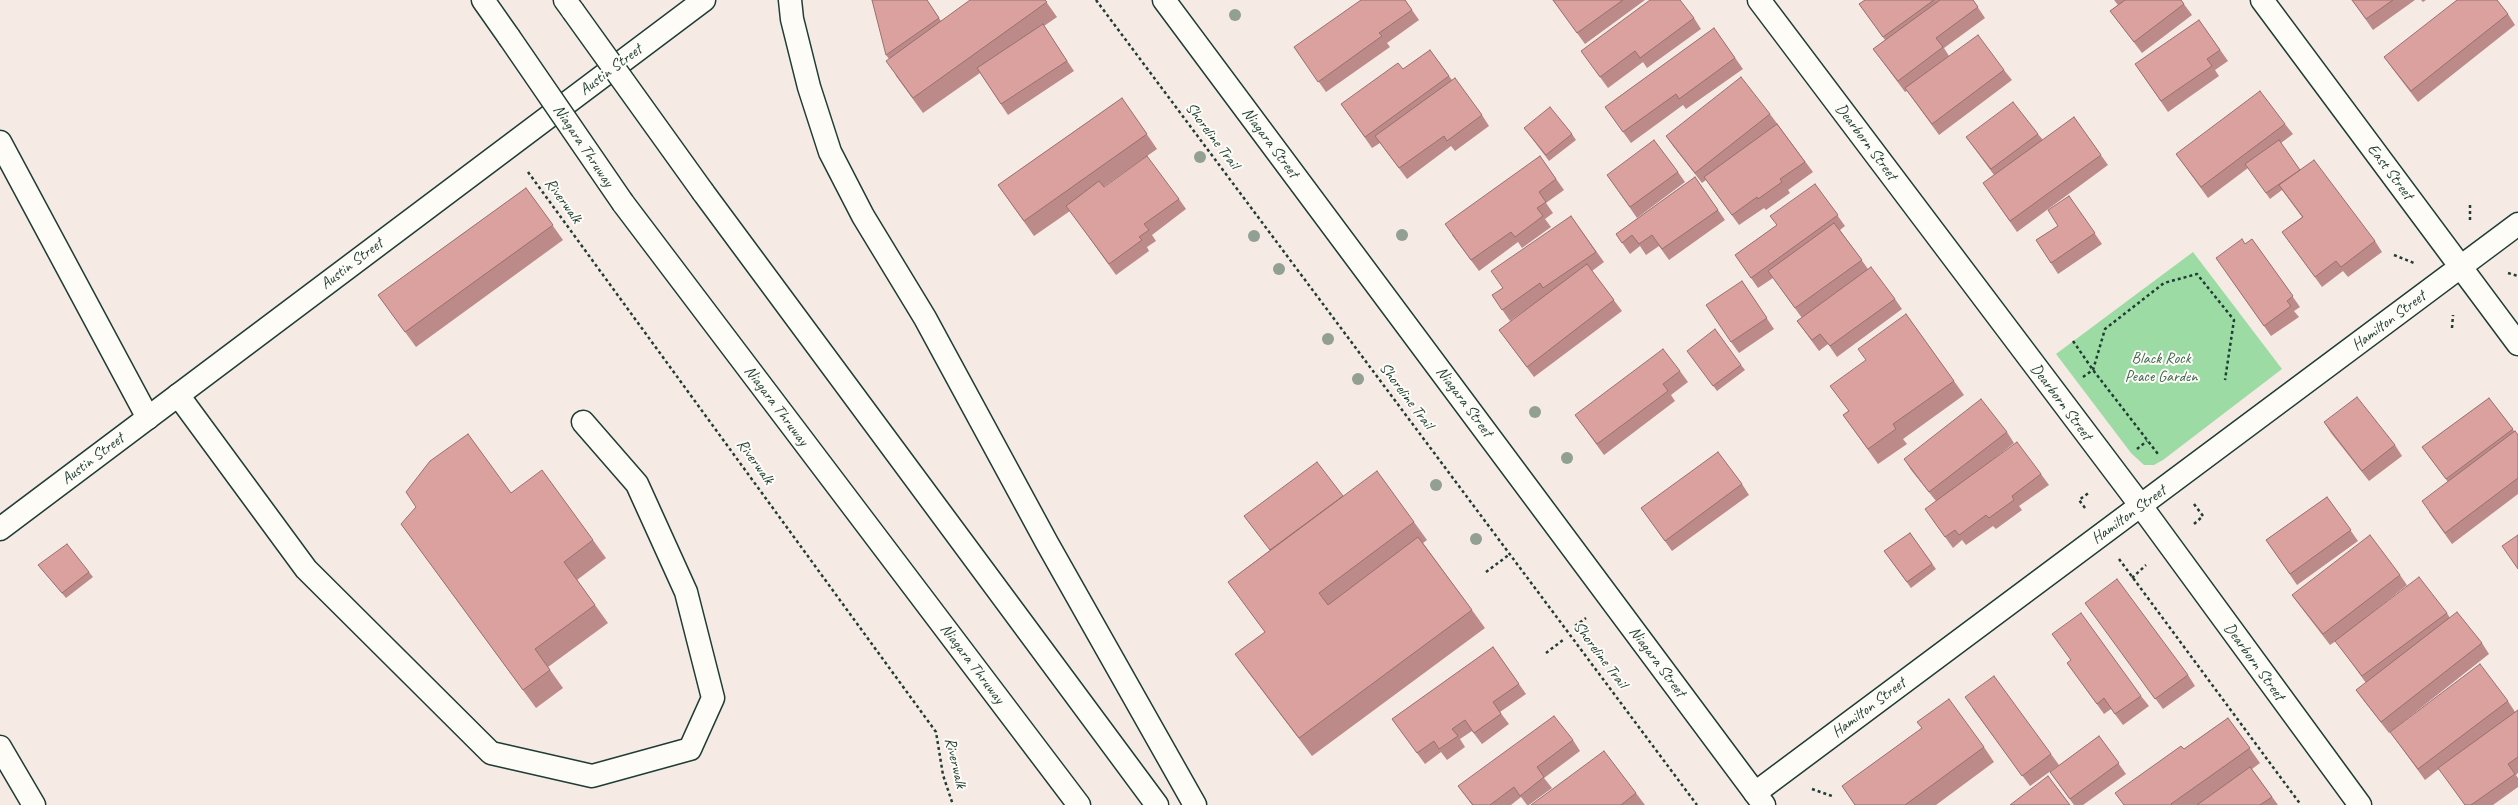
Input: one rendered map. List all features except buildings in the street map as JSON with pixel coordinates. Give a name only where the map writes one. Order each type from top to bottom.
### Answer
[{"type":"main road","name":"Niagara Thruway","points":[[483,0],[622,203],[1079,805]]},
{"type":"main road","name":"Austin Street","points":[[0,529],[704,0]]},
{"type":"main road","points":[[790,0],[792,19],[809,87],[833,158],[863,216],[925,318],[1047,543],[1195,805]]},
{"type":"main road","name":"Niagara Street","points":[[1164,0],[1753,801]]},
{"type":"main road","name":"Dearborn Street","points":[[1759,0],[2141,506],[2360,805]]},
{"type":"main road","name":"East Street","points":[[2262,0],[2518,344]]},
{"type":"main road","points":[[569,6],[702,192],[1157,805]]},
{"type":"main road","points":[[0,142],[148,418]]},
{"type":"main road","name":"Hamilton Street","points":[[1753,801],[2141,506],[2518,224]]},
{"type":"main road","points":[[178,395],[306,569],[491,753],[592,776],[690,749],[713,698],[686,592],[637,484],[583,422]]},
{"type":"main road","points":[[0,748],[34,805]]},
{"type":"path","name":"Shoreline Trail","points":[[1096,0],[1697,805]]},
{"type":"path","name":"Riverwalk","points":[[509,146],[936,732],[944,775],[953,805]]},
{"type":"path","points":[[2470,203],[2470,222]]},
{"type":"path","points":[[2394,255],[2414,264]]},
{"type":"path","points":[[2508,273],[2518,276]]},
{"type":"path","points":[[2077,381],[2093,370],[2105,329],[2164,283],[2197,274],[2234,320],[2225,380]]},
{"type":"path","points":[[2452,328],[2453,315]]},
{"type":"path","points":[[2073,341],[2093,370],[2159,455]]},
{"type":"path","points":[[2131,453],[2147,441]]},
{"type":"path","points":[[2079,500],[2091,492]]},
{"type":"path","points":[[2192,502],[2203,516],[2193,525]]},
{"type":"path","points":[[1486,572],[1510,554]]},
{"type":"path","points":[[2118,557],[2132,578],[2301,805]]},
{"type":"path","points":[[2132,578],[2146,565]]},
{"type":"path","points":[[1575,626],[1587,618]]},
{"type":"path","points":[[1546,652],[1563,640]]},
{"type":"path","points":[[1812,789],[1832,796]]},
{"type":"green space","name":"Black Rock Peace Garden","points":[[2193,252],[2282,369],[2163,460],[2154,465],[2144,465],[2131,453],[2056,354]]}]
